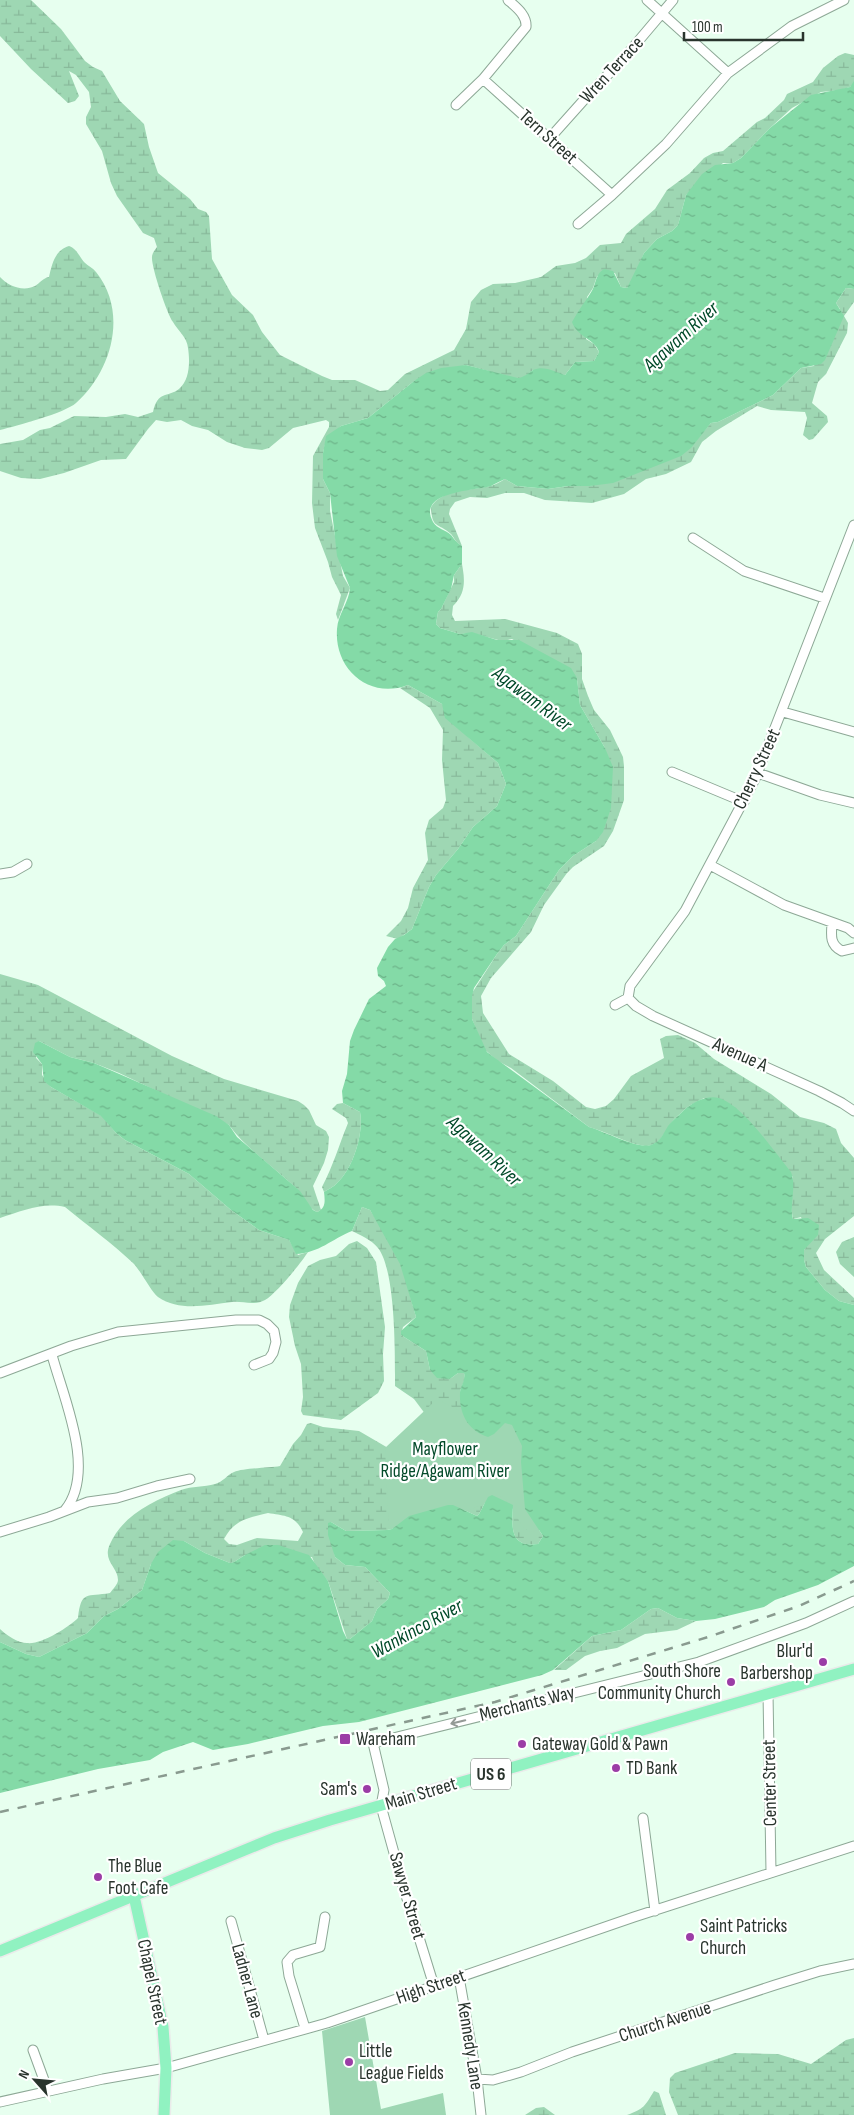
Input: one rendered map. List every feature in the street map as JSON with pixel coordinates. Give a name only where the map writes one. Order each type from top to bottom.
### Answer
[{"type":"main road","name":"Main Street","points":[[0,1951],[274,1838],[330,1820],[854,1669]]},
{"type":"main road","name":"Chapel Street","points":[[134,1896],[163,2027],[166,2068],[164,2115]]},
{"type":"street","points":[[456,105],[483,79],[526,27],[523,15],[508,0]]},
{"type":"street","points":[[648,0],[728,72]]},
{"type":"street","name":"Wren Terrace","points":[[549,139],[590,92],[624,58],[673,0]]},
{"type":"street","points":[[578,224],[612,195],[682,128],[728,72],[792,26],[844,0]]},
{"type":"street","name":"Tern Street","points":[[483,79],[612,195]]},
{"type":"street","name":"Cherry Street","points":[[628,998],[630,986],[679,919],[710,865],[758,773],[854,524]]},
{"type":"street","points":[[693,538],[744,571],[824,598]]},
{"type":"street","points":[[783,712],[854,732]]},
{"type":"street","points":[[672,772],[744,802]]},
{"type":"street","points":[[758,773],[820,795],[854,803]]},
{"type":"street","points":[[0,874],[13,872],[27,864]]},
{"type":"street","points":[[710,865],[784,905],[832,924],[848,928],[854,933]]},
{"type":"street","points":[[832,924],[831,940],[836,948],[842,951],[854,948]]},
{"type":"street","points":[[615,1005],[628,998]]},
{"type":"street","name":"Avenue A","points":[[628,998],[645,1012],[796,1080],[854,1111]]},
{"type":"street","points":[[0,1373],[84,1342],[128,1330],[254,1320],[264,1322],[270,1326],[274,1331],[276,1342],[269,1359],[254,1366]]},
{"type":"street","points":[[52,1355],[72,1423],[76,1445],[76,1485],[71,1500],[64,1510]]},
{"type":"street","points":[[0,1532],[49,1517],[88,1502],[117,1498],[157,1486],[190,1479]]},
{"type":"street","name":"Merchants Way","points":[[382,1806],[384,1790],[373,1743],[720,1656],[854,1602]]},
{"type":"street","name":"Center Street","points":[[768,1693],[771,1872]]},
{"type":"street","name":"Sawyer Street","points":[[382,1806],[404,1889],[434,1986]]},
{"type":"street","points":[[643,1818],[655,1911]]},
{"type":"street","name":"High Street","points":[[0,2102],[166,2068],[305,2028],[854,1846]]},
{"type":"street","points":[[305,2028],[289,1976],[288,1962],[293,1955],[320,1947],[325,1917]]},
{"type":"street","name":"Ladner Lane","points":[[231,1921],[264,2040]]},
{"type":"street","name":"Church Avenue","points":[[477,2079],[493,2080],[521,2072],[572,2052],[781,1983],[854,1964]]},
{"type":"street","name":"Kennedy Lane","points":[[459,1977],[477,2079],[481,2115]]},
{"type":"street","points":[[33,2050],[48,2092]]},
{"type":"green space","points":[[0,0],[31,0],[61,29],[85,61],[102,71],[120,101],[144,124],[149,147],[158,173],[190,199],[198,209],[206,212],[209,216],[212,259],[232,295],[253,315],[262,332],[280,355],[332,380],[355,380],[380,391],[388,390],[405,374],[454,350],[466,329],[471,302],[481,290],[493,284],[515,283],[541,277],[556,266],[575,263],[586,258],[600,245],[621,243],[626,234],[655,209],[667,190],[690,173],[704,158],[713,153],[723,151],[757,122],[765,118],[784,100],[787,94],[813,82],[823,68],[838,56],[845,53],[854,55],[854,83],[850,87],[840,90],[821,92],[792,108],[741,158],[733,163],[723,163],[686,195],[678,225],[672,231],[657,239],[644,253],[627,288],[621,287],[615,273],[597,276],[593,288],[587,297],[586,339],[594,344],[599,352],[594,361],[575,362],[565,375],[533,370],[518,379],[466,365],[414,381],[368,418],[341,426],[326,440],[323,453],[323,479],[330,493],[330,511],[343,576],[350,588],[338,620],[336,614],[341,595],[332,577],[315,528],[312,503],[313,456],[329,427],[329,422],[326,420],[293,428],[269,448],[262,450],[245,448],[227,442],[208,430],[192,426],[181,420],[167,422],[156,420],[126,459],[101,460],[40,479],[21,478],[0,471],[0,444],[23,440],[40,430],[50,428],[74,416],[106,417],[125,414],[138,417],[153,412],[160,397],[175,392],[183,385],[187,376],[189,359],[186,341],[170,317],[152,262],[153,253],[157,247],[154,238],[143,233],[117,196],[111,183],[102,151],[86,124],[86,117],[91,107],[89,92],[76,75],[69,71],[79,96],[75,101],[68,103],[31,69],[0,36]]},
{"type":"green space","points":[[69,246],[95,271],[106,288],[112,305],[111,341],[106,359],[99,375],[76,403],[62,411],[40,419],[0,430],[0,277],[16,287],[30,288],[35,286],[43,279],[49,277],[57,254]]},
{"type":"green space","points":[[846,288],[854,289],[854,302],[844,316],[848,323],[847,333],[826,374],[818,382],[812,403],[827,416],[828,422],[813,439],[809,440],[803,435],[807,418],[805,412],[771,410],[757,406],[716,431],[702,442],[691,462],[666,474],[646,479],[624,494],[592,503],[545,500],[524,493],[505,493],[487,498],[470,497],[455,502],[449,514],[462,546],[451,534],[434,522],[431,507],[436,501],[450,493],[492,486],[505,479],[517,486],[548,489],[568,486],[590,486],[704,431],[711,423],[718,422],[773,395],[801,368],[814,366],[840,309],[836,303]]},
{"type":"green space","points":[[462,564],[464,586],[453,606],[452,615],[455,621],[505,619],[557,633],[578,644],[582,654],[582,679],[588,696],[594,710],[610,730],[623,757],[624,766],[624,800],[613,831],[604,846],[567,873],[544,905],[531,932],[491,978],[481,996],[483,1013],[509,1054],[553,1081],[586,1107],[595,1109],[606,1106],[614,1099],[631,1076],[664,1058],[660,1039],[666,1036],[678,1035],[695,1043],[714,1059],[771,1094],[800,1117],[824,1123],[836,1129],[841,1143],[854,1158],[854,1216],[825,1239],[816,1253],[824,1270],[854,1298],[854,1305],[839,1301],[825,1290],[806,1267],[804,1250],[810,1242],[801,1217],[793,1219],[791,1207],[793,1177],[704,1098],[684,1110],[656,1143],[649,1146],[638,1145],[589,1127],[484,1049],[472,1019],[472,993],[497,954],[504,945],[516,936],[559,870],[573,856],[596,841],[605,748],[580,705],[577,678],[512,639],[502,641],[472,633],[460,634],[440,628],[436,624],[438,612],[454,582],[454,575]]},
{"type":"green space","points":[[408,685],[442,704],[469,738],[498,763],[506,784],[497,806],[473,827],[458,849],[436,875],[429,887],[412,929],[398,939],[386,936],[401,921],[408,908],[413,888],[428,860],[425,833],[429,820],[443,808],[446,800],[442,760],[443,730],[430,708],[400,688]]},
{"type":"green space","points":[[0,974],[38,985],[172,1056],[224,1079],[298,1101],[309,1110],[316,1125],[326,1131],[329,1137],[324,1163],[313,1186],[321,1210],[317,1212],[311,1208],[297,1189],[244,1142],[229,1125],[119,1073],[94,1063],[70,1057],[39,1041],[36,1058],[42,1064],[42,1075],[51,1087],[102,1116],[116,1133],[125,1140],[189,1174],[231,1210],[259,1230],[289,1240],[298,1255],[308,1252],[270,1297],[257,1303],[232,1302],[203,1306],[175,1305],[158,1297],[133,1263],[65,1207],[40,1206],[0,1218]]},
{"type":"green space","points":[[343,1103],[360,1112],[359,1140],[352,1160],[343,1177],[324,1192],[322,1187],[348,1123],[346,1118],[332,1109],[337,1104]]},
{"type":"green space","points":[[362,1207],[370,1210],[391,1243],[401,1264],[416,1317],[403,1327],[401,1335],[426,1351],[430,1370],[450,1379],[458,1373],[464,1373],[465,1379],[460,1391],[525,1509],[543,1536],[538,1544],[522,1543],[517,1539],[514,1534],[512,1521],[513,1505],[488,1497],[477,1516],[453,1505],[409,1516],[392,1529],[387,1530],[346,1531],[331,1522],[335,1557],[345,1565],[365,1567],[390,1593],[388,1599],[377,1609],[372,1621],[350,1639],[347,1639],[328,1581],[316,1567],[312,1557],[245,1555],[230,1563],[205,1553],[184,1541],[151,1564],[142,1590],[118,1609],[104,1616],[87,1633],[39,1657],[26,1654],[0,1642],[0,1629],[5,1634],[24,1643],[33,1643],[47,1638],[78,1618],[81,1603],[86,1596],[110,1593],[118,1580],[108,1555],[110,1544],[123,1525],[140,1510],[181,1490],[218,1483],[238,1471],[280,1466],[307,1424],[311,1423],[323,1427],[359,1431],[407,1459],[426,1415],[414,1399],[395,1386],[393,1314],[384,1259],[375,1245],[352,1231]],"holes":[[[268,1513],[289,1517],[297,1522],[303,1532],[298,1541],[257,1538],[237,1545],[229,1544],[224,1539],[237,1523]]]},
{"type":"green space","points":[[854,1237],[854,1277],[840,1264],[836,1252],[842,1242]]},
{"type":"green space","points":[[357,1241],[367,1248],[376,1262],[385,1327],[384,1381],[378,1393],[341,1420],[303,1415],[301,1411],[303,1397],[301,1364],[289,1317],[290,1305],[298,1283],[308,1266],[320,1260],[336,1256],[349,1244]]},
{"type":"green space","name":"Mayflower Ridge/Agawam River","points":[[437,1399],[464,1413],[519,1415],[540,1530],[530,1532],[525,1528],[510,1504],[501,1496],[470,1510],[430,1511],[397,1529],[389,1528],[385,1448]]},
{"type":"green space","points":[[658,1608],[677,1618],[696,1621],[677,1630],[645,1634],[617,1648],[585,1656],[566,1670],[554,1670],[592,1636],[621,1630],[651,1609]]},
{"type":"green space","name":"Little League Fields","points":[[365,2017],[381,2109],[443,2093],[446,2115],[330,2115],[322,2031]]},
{"type":"green space","points":[[854,2038],[854,2115],[678,2115],[669,2092],[670,2078],[675,2073],[735,2053],[778,2054],[811,2064],[846,2040]]},
{"type":"green space","points":[[654,2091],[659,2093],[666,2115],[627,2115],[644,2106]]},
{"type":"green space","points":[[544,2107],[555,2115],[525,2115],[536,2108]]},
{"type":"water","points":[[854,81],[854,289],[846,288],[836,303],[844,316],[825,360],[821,364],[801,368],[773,395],[718,422],[711,423],[691,448],[681,456],[613,483],[548,489],[517,486],[505,479],[491,486],[461,491],[440,498],[433,504],[430,512],[433,522],[439,528],[449,533],[462,546],[462,564],[454,575],[451,589],[438,612],[436,624],[440,628],[460,634],[472,632],[497,640],[519,640],[571,668],[577,678],[580,705],[605,748],[613,767],[611,808],[603,832],[596,841],[573,856],[559,870],[516,936],[504,945],[497,954],[474,988],[472,1019],[487,1052],[589,1127],[629,1142],[645,1146],[651,1145],[659,1139],[670,1124],[688,1107],[705,1098],[719,1098],[728,1102],[748,1119],[791,1172],[793,1177],[793,1219],[808,1218],[819,1225],[818,1235],[804,1250],[806,1267],[825,1290],[839,1301],[854,1305],[854,1566],[818,1585],[775,1600],[764,1607],[715,1619],[696,1621],[677,1618],[658,1608],[651,1609],[621,1630],[592,1636],[553,1670],[542,1675],[359,1722],[323,1726],[248,1744],[213,1750],[193,1742],[163,1752],[150,1760],[98,1769],[0,1793],[0,1642],[26,1654],[39,1657],[87,1633],[104,1616],[118,1609],[142,1590],[151,1564],[158,1552],[173,1540],[184,1541],[205,1553],[230,1563],[265,1545],[278,1545],[309,1555],[328,1581],[343,1631],[347,1639],[350,1639],[372,1621],[377,1609],[388,1599],[390,1593],[365,1567],[345,1565],[335,1557],[328,1535],[328,1523],[331,1522],[346,1531],[387,1530],[392,1529],[409,1516],[448,1505],[453,1505],[477,1516],[488,1497],[492,1495],[513,1505],[512,1521],[514,1534],[517,1539],[522,1543],[538,1544],[543,1536],[525,1509],[521,1462],[522,1446],[512,1425],[505,1423],[488,1437],[475,1431],[466,1421],[461,1408],[460,1393],[464,1373],[458,1373],[450,1379],[437,1378],[430,1370],[426,1351],[401,1335],[401,1331],[416,1317],[400,1264],[370,1210],[362,1207],[352,1231],[312,1251],[296,1254],[289,1240],[259,1230],[231,1210],[189,1174],[125,1140],[101,1116],[51,1087],[44,1081],[42,1064],[33,1052],[35,1043],[39,1041],[70,1057],[94,1063],[216,1116],[229,1125],[237,1137],[300,1191],[313,1210],[317,1212],[322,1208],[325,1201],[324,1192],[343,1177],[352,1160],[359,1140],[360,1112],[343,1103],[342,1091],[347,1074],[350,1041],[354,1030],[369,999],[386,986],[384,981],[378,976],[377,968],[388,947],[395,939],[412,929],[429,887],[436,875],[458,849],[473,827],[497,806],[506,784],[498,763],[445,718],[442,704],[408,685],[394,689],[380,688],[368,684],[357,678],[341,657],[337,629],[350,588],[337,556],[330,493],[323,479],[323,453],[326,436],[341,426],[368,418],[414,381],[426,373],[441,368],[466,365],[518,378],[541,368],[565,375],[575,362],[594,361],[599,352],[597,348],[574,327],[572,322],[592,291],[601,271],[604,269],[613,271],[621,287],[627,288],[644,253],[657,239],[672,231],[678,225],[686,195],[702,174],[715,165],[733,163],[741,158],[770,128],[811,95],[850,87]]},
{"type":"railway","points":[[0,1812],[495,1702],[708,1637],[799,1606],[854,1581]]},
{"type":"place","name":"Blur'd Barbershop","points":[[823,1662]]},
{"type":"place","name":"South Shore Community Church","points":[[731,1682]]},
{"type":"place","name":"Wareham","points":[[345,1739]]},
{"type":"place","name":"Gateway Gold & Pawn","points":[[522,1744]]},
{"type":"place","name":"TD Bank","points":[[616,1768]]},
{"type":"place","name":"Sam's","points":[[367,1789]]},
{"type":"place","name":"The Blue Foot Cafe","points":[[98,1877]]},
{"type":"place","name":"Saint Patricks Church","points":[[690,1937]]},
{"type":"place","name":"Little League Fields","points":[[349,2062]]},
{"type":"water label","name":"Agawam River","points":[[681,337]]},
{"type":"water label","name":"Agawam River","points":[[532,699]]},
{"type":"water label","name":"Agawam River","points":[[484,1151]]},
{"type":"water label","name":"Wankinco River","points":[[417,1629]]}]
